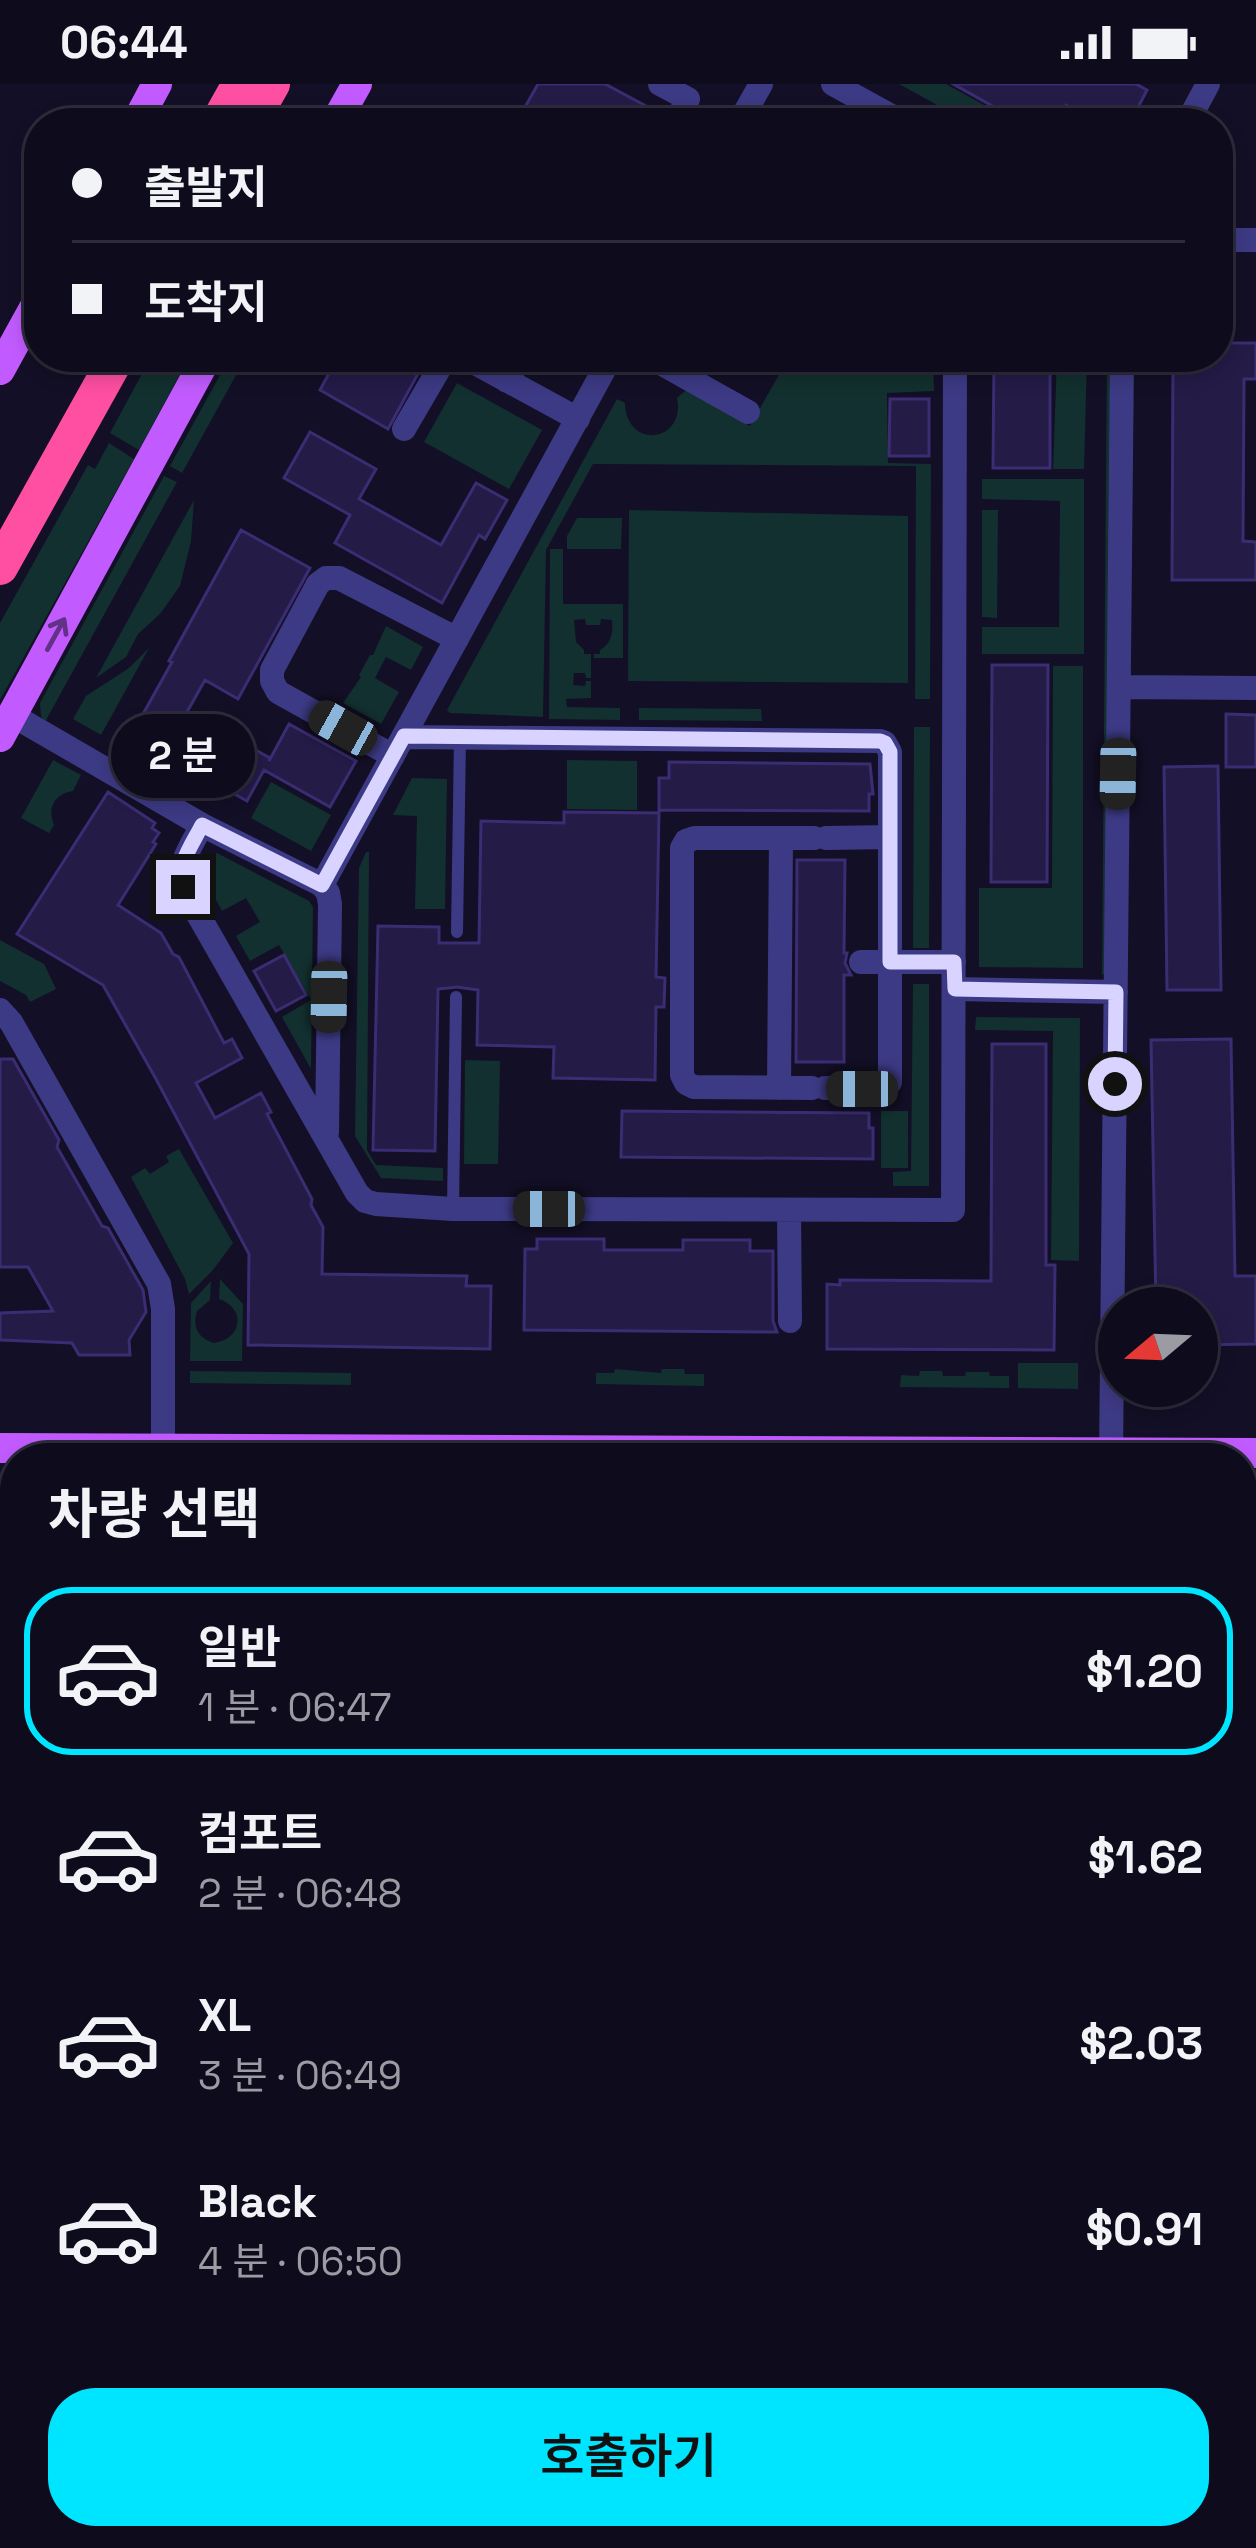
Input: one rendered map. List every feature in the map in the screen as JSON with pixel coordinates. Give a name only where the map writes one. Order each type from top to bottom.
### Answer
[{"type":"highway","points":[[0,567],[84,372]]},
{"type":"highway","points":[[0,520],[106,372]]},
{"type":"main road","points":[[0,370],[24,326]]},
{"type":"main road","points":[[6,726],[199,372]]},
{"type":"street","points":[[660,84],[688,99],[683,108]]},
{"type":"street","points":[[832,84],[876,108]]},
{"type":"street","points":[[404,429],[437,372]]},
{"type":"street","points":[[492,372],[578,418]]},
{"type":"street","points":[[507,380],[512,372]]},
{"type":"street","points":[[322,885],[603,372]]},
{"type":"street","points":[[677,372],[748,412]]},
{"type":"street","points":[[202,825],[182,864],[183,887],[365,1202],[453,1209],[953,1210],[956,372]]},
{"type":"street","points":[[1111,1443],[1122,372]]},
{"type":"street","points":[[457,639],[339,578],[326,578],[318,584],[272,670],[272,681],[278,692],[399,746],[460,737],[880,741],[890,752],[890,837],[890,1082],[880,1089],[694,1087],[682,1075],[682,848],[686,841],[890,837]]},
{"type":"street","points":[[1119,686],[1256,688]]},
{"type":"street","points":[[6,726],[322,885],[330,904],[327,1136]]},
{"type":"street","points":[[779,1088],[781,838]]},
{"type":"street","points":[[861,962],[954,962]]},
{"type":"street","points":[[955,989],[1116,992]]},
{"type":"street","points":[[0,1010],[159,1284],[163,1443]]},
{"type":"street","points":[[789,1210],[790,1321]]},
{"type":"lane","points":[[457,932],[460,737]]},
{"type":"lane","points":[[453,1209],[456,997]]},
{"type":"green space","points":[[899,84],[946,84],[990,108],[943,108]]},
{"type":"green space","points":[[143,372],[181,372],[139,450],[110,433]]},
{"type":"green space","points":[[222,372],[238,372],[182,473],[170,466]]},
{"type":"green space","points":[[781,372],[933,372],[934,391],[887,393],[888,463],[931,464],[930,699],[915,699],[916,466],[593,464],[546,550],[543,717],[447,710],[617,399],[625,403],[628,418],[644,434],[665,432],[673,424],[677,398],[686,390],[750,426]]},
{"type":"green space","points":[[1056,372],[1087,372],[1084,469],[1053,469]]},
{"type":"green space","points":[[1107,372],[1111,372],[1105,973],[1102,975]]},
{"type":"green space","points":[[457,383],[542,430],[509,489],[424,442]]},
{"type":"green space","points":[[109,443],[134,459],[0,700],[0,623],[88,465],[95,469]]},
{"type":"green space","points":[[164,476],[177,482],[45,722],[40,703]]},
{"type":"green space","points":[[982,479],[1084,479],[1084,654],[982,654],[982,627],[1059,627],[1060,501],[982,499]]},
{"type":"green space","points":[[194,500],[191,541],[180,586],[138,634],[126,657],[96,678]]},
{"type":"green space","points":[[629,510],[908,516],[908,683],[628,681]]},
{"type":"green space","points":[[982,510],[998,510],[997,618],[982,617]]},
{"type":"green space","points":[[577,518],[622,518],[621,549],[567,549],[567,536]]},
{"type":"green space","points":[[550,549],[563,549],[563,604],[623,604],[623,658],[594,658],[609,641],[612,620],[586,625],[585,619],[574,620],[576,642],[584,654],[591,654],[591,678],[574,673],[573,685],[591,681],[591,698],[566,699],[567,707],[620,708],[620,720],[549,719]]},
{"type":"green space","points":[[386,626],[423,647],[411,670],[386,657],[375,678],[399,692],[381,724],[343,703]]},
{"type":"green space","points":[[149,648],[101,735],[73,719],[86,696],[129,668]]},
{"type":"green space","points":[[1053,666],[1083,666],[1083,968],[979,967],[979,888],[1052,888]]},
{"type":"green space","points":[[639,708],[761,709],[762,721],[639,720]]},
{"type":"green space","points":[[914,727],[930,727],[929,948],[913,948]]},
{"type":"green space","points":[[53,760],[81,775],[73,791],[54,803],[54,825],[49,833],[21,818]]},
{"type":"green space","points":[[567,760],[637,761],[637,810],[567,809]]},
{"type":"green space","points":[[412,778],[447,779],[445,909],[415,909],[417,816],[393,815]]},
{"type":"green space","points":[[271,782],[331,815],[311,851],[251,818]]},
{"type":"green space","points":[[366,852],[367,1150],[376,1165],[443,1168],[443,1181],[381,1178],[355,1136],[359,868]]},
{"type":"green space","points":[[217,853],[313,907],[311,1069],[282,1017],[311,1000],[279,945],[250,961],[236,936],[260,922],[246,898],[222,911],[204,877]]},
{"type":"green space","points":[[0,940],[44,964],[56,989],[30,1002],[0,981]]},
{"type":"green space","points":[[913,984],[929,984],[929,1186],[893,1186],[893,1172],[911,1171]]},
{"type":"green space","points":[[976,1017],[1080,1018],[1079,1261],[1051,1260],[1053,1031],[975,1030]]},
{"type":"green space","points":[[465,1060],[500,1061],[498,1164],[464,1164]]},
{"type":"green space","points":[[881,1111],[908,1111],[908,1168],[881,1168]]},
{"type":"green space","points":[[179,1149],[233,1243],[189,1294],[131,1177],[145,1168],[150,1174]]},
{"type":"green space","points":[[220,1279],[243,1304],[242,1361],[190,1361],[191,1303],[211,1281],[210,1300],[197,1311],[198,1331],[214,1343],[235,1330],[234,1309],[219,1299]]},
{"type":"green space","points":[[1018,1363],[1078,1363],[1078,1389],[1018,1388]]},
{"type":"green space","points":[[615,1369],[661,1373],[662,1369],[684,1369],[685,1374],[704,1374],[704,1386],[596,1384],[596,1373],[614,1373]]},
{"type":"green space","points":[[190,1371],[351,1373],[351,1385],[190,1383]]},
{"type":"green space","points":[[920,1371],[942,1371],[943,1376],[989,1372],[990,1376],[1009,1376],[1009,1388],[900,1387],[901,1375],[919,1376]]},
{"type":"building","points":[[538,84],[605,84],[650,108],[524,108]]},
{"type":"building","points":[[953,84],[1136,84],[1147,90],[1138,108],[996,108]]},
{"type":"building","points":[[1233,343],[1256,343],[1256,379],[1244,379],[1243,541],[1256,542],[1256,580],[1172,580],[1173,372],[1233,372]]},
{"type":"building","points":[[330,372],[419,372],[388,429],[320,390]]},
{"type":"building","points":[[994,372],[1050,372],[1050,468],[993,468]]},
{"type":"building","points":[[890,399],[929,399],[929,456],[889,456]]},
{"type":"building","points":[[310,432],[376,469],[359,499],[441,545],[476,483],[507,500],[485,539],[479,535],[442,603],[335,543],[350,515],[284,478]]},
{"type":"building","points":[[241,530],[310,568],[238,699],[205,680],[187,712],[269,761],[289,724],[356,761],[330,807],[264,770],[247,801],[197,773],[189,787],[123,750]]},
{"type":"building","points":[[992,665],[1048,665],[1047,882],[991,882]]},
{"type":"building","points":[[1226,714],[1256,715],[1256,767],[1226,767]]},
{"type":"building","points":[[669,762],[870,764],[873,794],[869,794],[869,811],[659,810],[659,778],[669,778]]},
{"type":"building","points":[[1218,766],[1221,990],[1167,990],[1164,767]]},
{"type":"building","points":[[108,792],[155,823],[152,828],[159,833],[118,905],[161,933],[179,957],[224,1043],[232,1039],[242,1058],[196,1083],[215,1118],[261,1093],[323,1227],[322,1274],[467,1276],[466,1286],[491,1286],[490,1349],[248,1345],[249,1254],[156,1079],[103,985],[17,934]]},
{"type":"building","points":[[564,812],[659,813],[656,977],[665,978],[664,1007],[656,1007],[655,1080],[553,1078],[554,1047],[477,1045],[478,990],[438,989],[435,1151],[373,1150],[378,926],[439,927],[439,943],[479,943],[481,821],[564,823]]},
{"type":"building","points":[[797,860],[845,860],[844,953],[851,975],[844,975],[844,1062],[796,1062]]},
{"type":"building","points":[[284,955],[306,995],[276,1011],[254,971]]},
{"type":"building","points":[[1231,1039],[1235,1276],[1256,1276],[1256,1344],[1218,1345],[1218,1287],[1156,1287],[1151,1040]]},
{"type":"building","points":[[992,1044],[1046,1044],[1046,1265],[1055,1265],[1054,1350],[827,1349],[827,1284],[840,1285],[840,1280],[991,1281]]},
{"type":"building","points":[[0,1059],[13,1059],[59,1140],[57,1147],[143,1290],[146,1312],[129,1340],[130,1355],[79,1355],[72,1343],[0,1340],[0,1313],[53,1311],[28,1267],[0,1267]]},
{"type":"building","points":[[622,1111],[869,1113],[873,1159],[621,1157]]},
{"type":"building","points":[[537,1239],[604,1239],[604,1250],[683,1250],[683,1240],[750,1240],[750,1251],[773,1251],[777,1332],[524,1330],[525,1249],[537,1249]]},
{"type":"route","points":[[183,887],[182,864],[202,825],[322,885],[404,736],[880,741],[890,752],[890,962],[954,962],[955,989],[1116,992],[1115,1084]]}]
